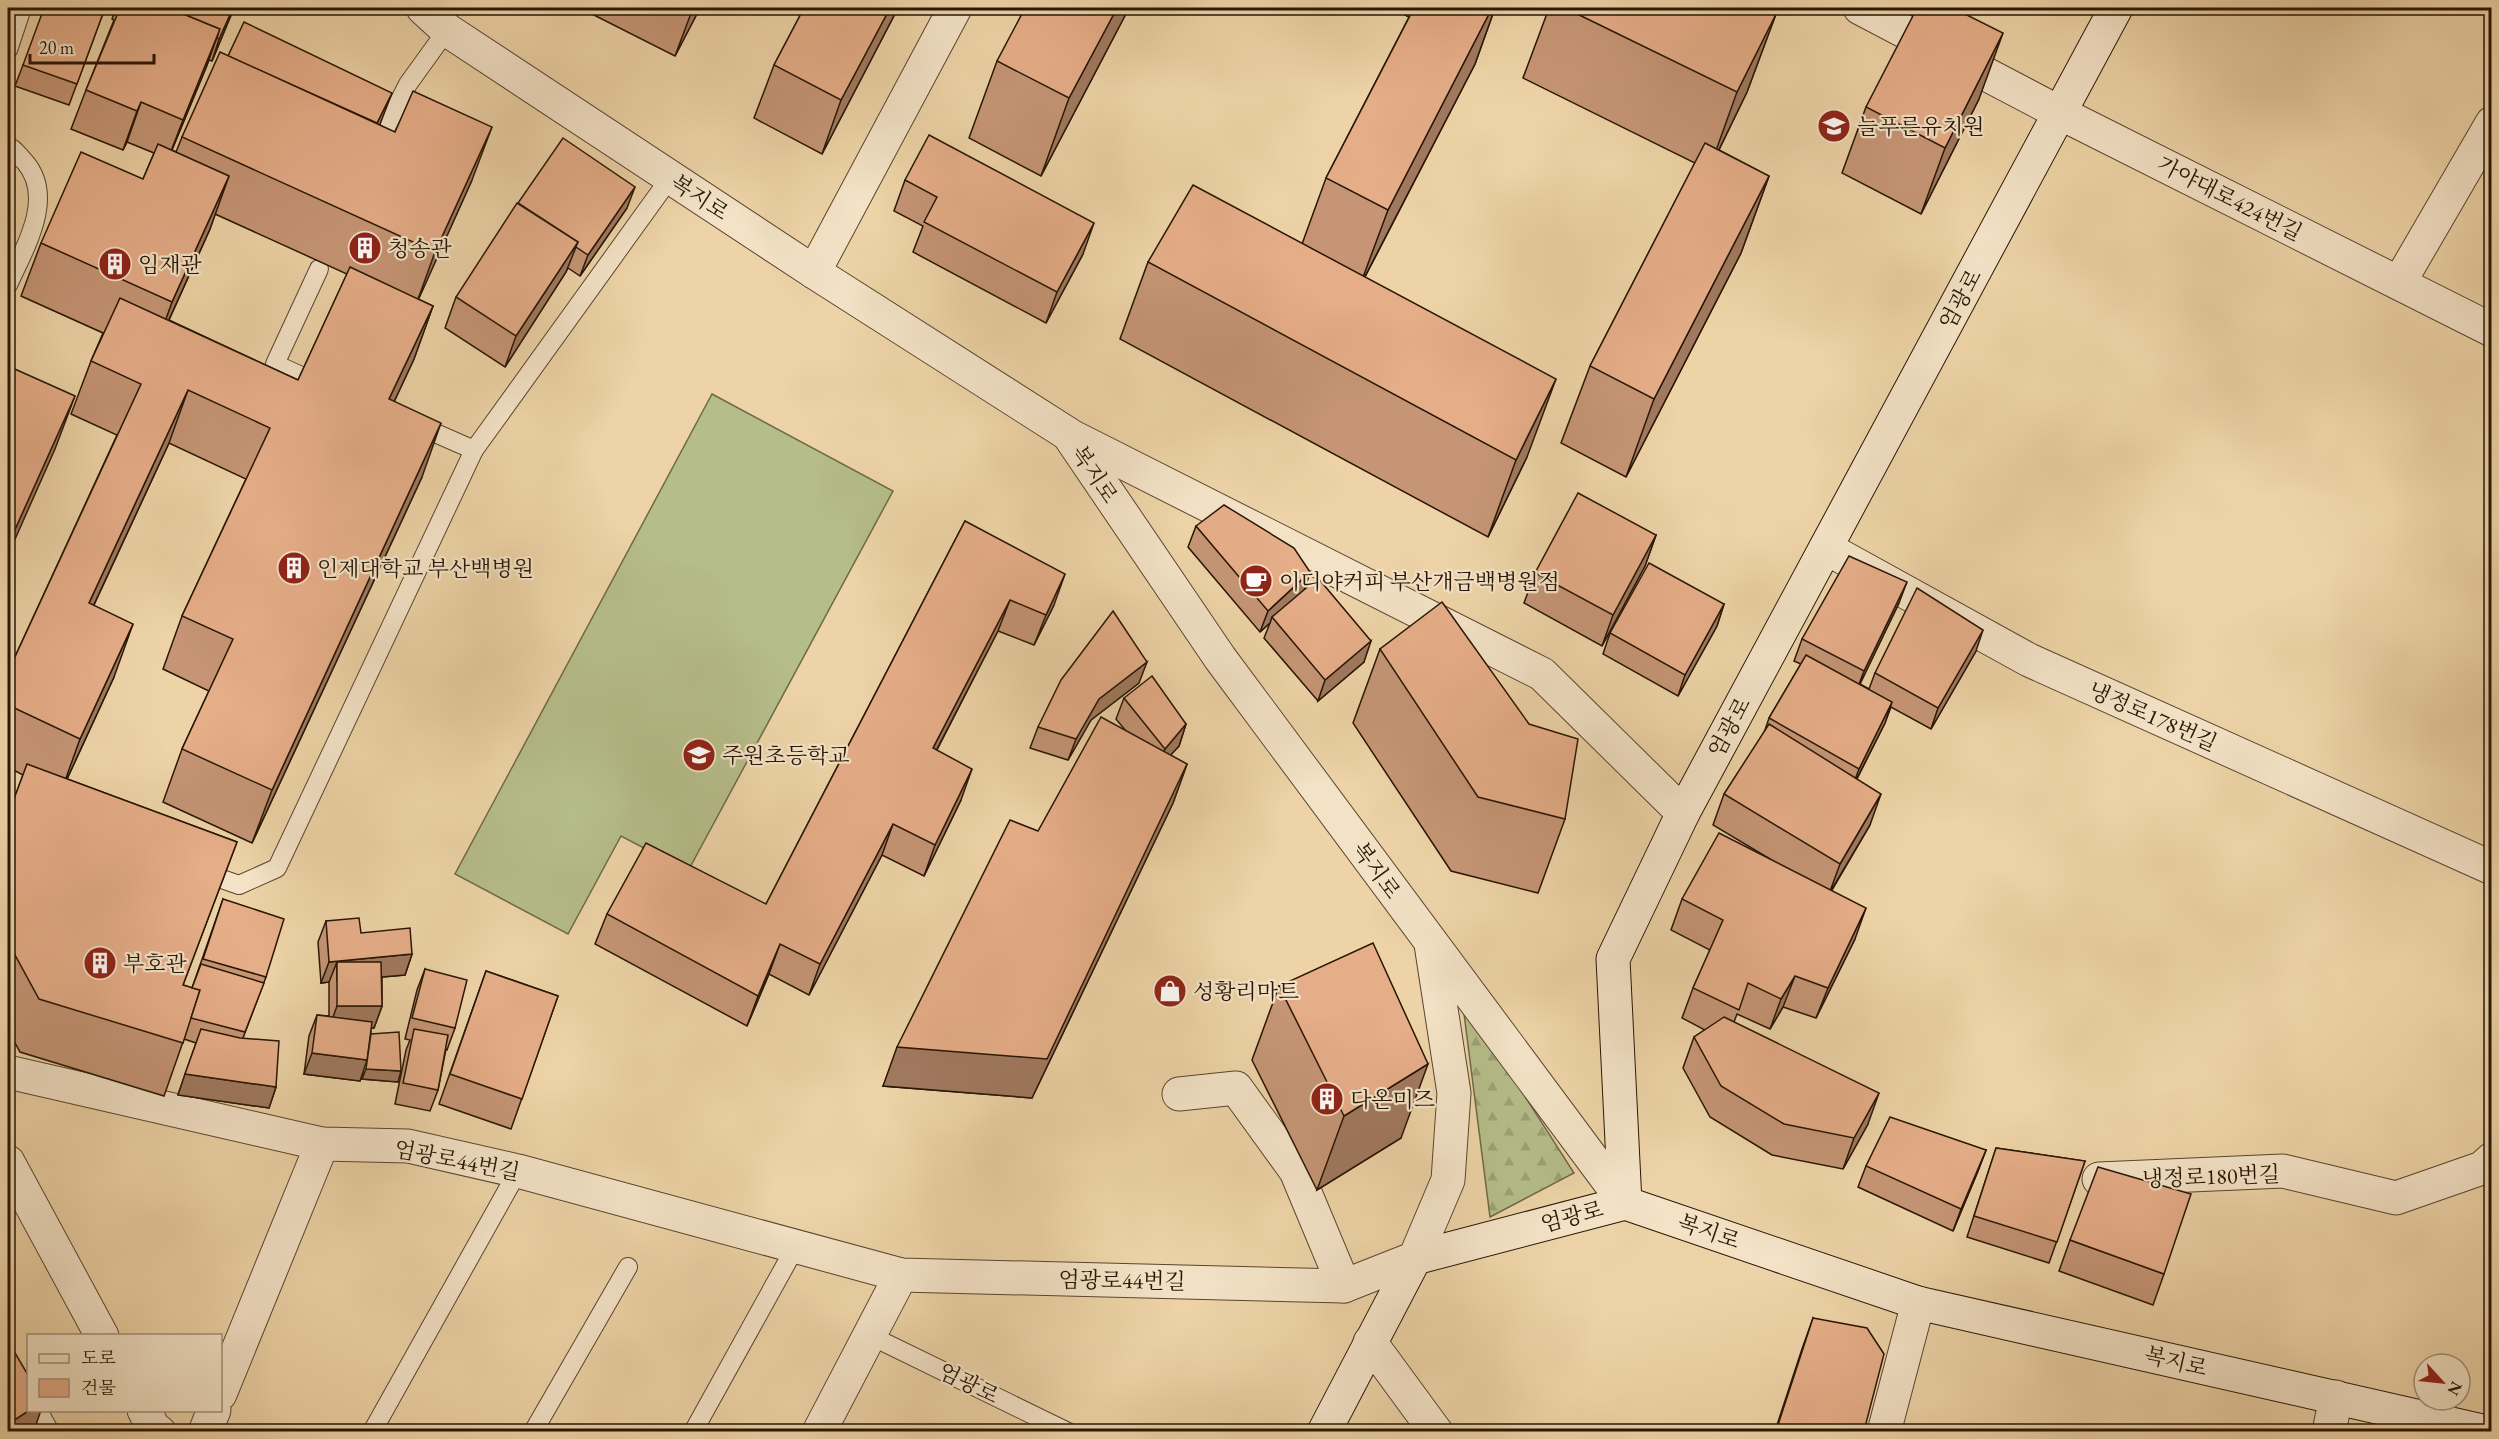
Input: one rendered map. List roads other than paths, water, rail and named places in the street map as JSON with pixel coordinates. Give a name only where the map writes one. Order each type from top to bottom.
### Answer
[{"type":"street","name":"복지로","points":[[423,8],[447,30],[670,178],[1068,434],[1220,658],[1625,1203],[1918,1303],[2487,1431]]},
{"type":"street","points":[[814,272],[955,8]]},
{"type":"street","name":"가야대로424번길","points":[[1860,8],[2060,113],[2492,330]]},
{"type":"street","name":"엄광로","points":[[1414,1258],[1625,1203],[1613,959],[1683,813],[2116,8]]},
{"type":"street","points":[[2399,283],[2492,123]]},
{"type":"street","points":[[1068,434],[1542,674],[1683,813]]},
{"type":"street","name":"냉정로178번길","points":[[1826,548],[2029,660],[2491,866]]},
{"type":"street","points":[[1324,1431],[1414,1258],[1448,1180],[1454,1094],[1431,944]]},
{"type":"street","name":"엄광로44번길","points":[[8,1072],[322,1144],[408,1146],[518,1171],[900,1275],[1344,1286],[1414,1258]]},
{"type":"street","points":[[1179,1094],[1236,1089],[1296,1170],[1344,1286]]},
{"type":"street","points":[[222,1389],[322,1144]]},
{"type":"street","name":"냉정로180번길","points":[[2099,1179],[2283,1172],[2396,1197],[2482,1168],[2492,1159]]},
{"type":"street","points":[[8,1162],[101,1334]]},
{"type":"street","points":[[819,1431],[900,1275]]},
{"type":"street","points":[[1884,1431],[1918,1303]]},
{"type":"street","points":[[1370,1342],[1436,1431]]},
{"type":"street","points":[[2329,1431],[2336,1397]]},
{"type":"street","points":[[205,1431],[213,1412]]},
{"type":"lane","points":[[8,50],[22,8]]},
{"type":"lane","points":[[369,161],[408,84],[447,30]]},
{"type":"lane","points":[[8,146],[13,148],[32,170],[39,201],[31,232],[8,285]]},
{"type":"lane","points":[[184,866],[239,885],[277,868],[474,450],[670,178]]},
{"type":"lane","points":[[299,375],[274,364],[319,269]]},
{"type":"lane","points":[[399,417],[474,450]]},
{"type":"lane","points":[[372,1431],[518,1171]]},
{"type":"lane","points":[[693,1431],[796,1246]]},
{"type":"lane","points":[[533,1431],[628,1266]]},
{"type":"lane","name":"엄광로","points":[[869,1335],[1068,1431]]},
{"type":"lane","points":[[39,1412],[50,1431]]},
{"type":"place","name":"늘푸른유치원","points":[[1834,126]]},
{"type":"place","name":"청송관","points":[[365,248]]},
{"type":"place","name":"임재관","points":[[115,264]]},
{"type":"place","name":"인제대학교 부산백병원","points":[[294,568]]},
{"type":"place","name":"이디야커피 부산개금백병원점","points":[[1256,581]]},
{"type":"place","name":"주원초등학교","points":[[699,755]]},
{"type":"place","name":"부호관","points":[[100,963]]},
{"type":"place","name":"성황리마트","points":[[1170,991]]},
{"type":"place","name":"다온미즈","points":[[1327,1099]]}]
